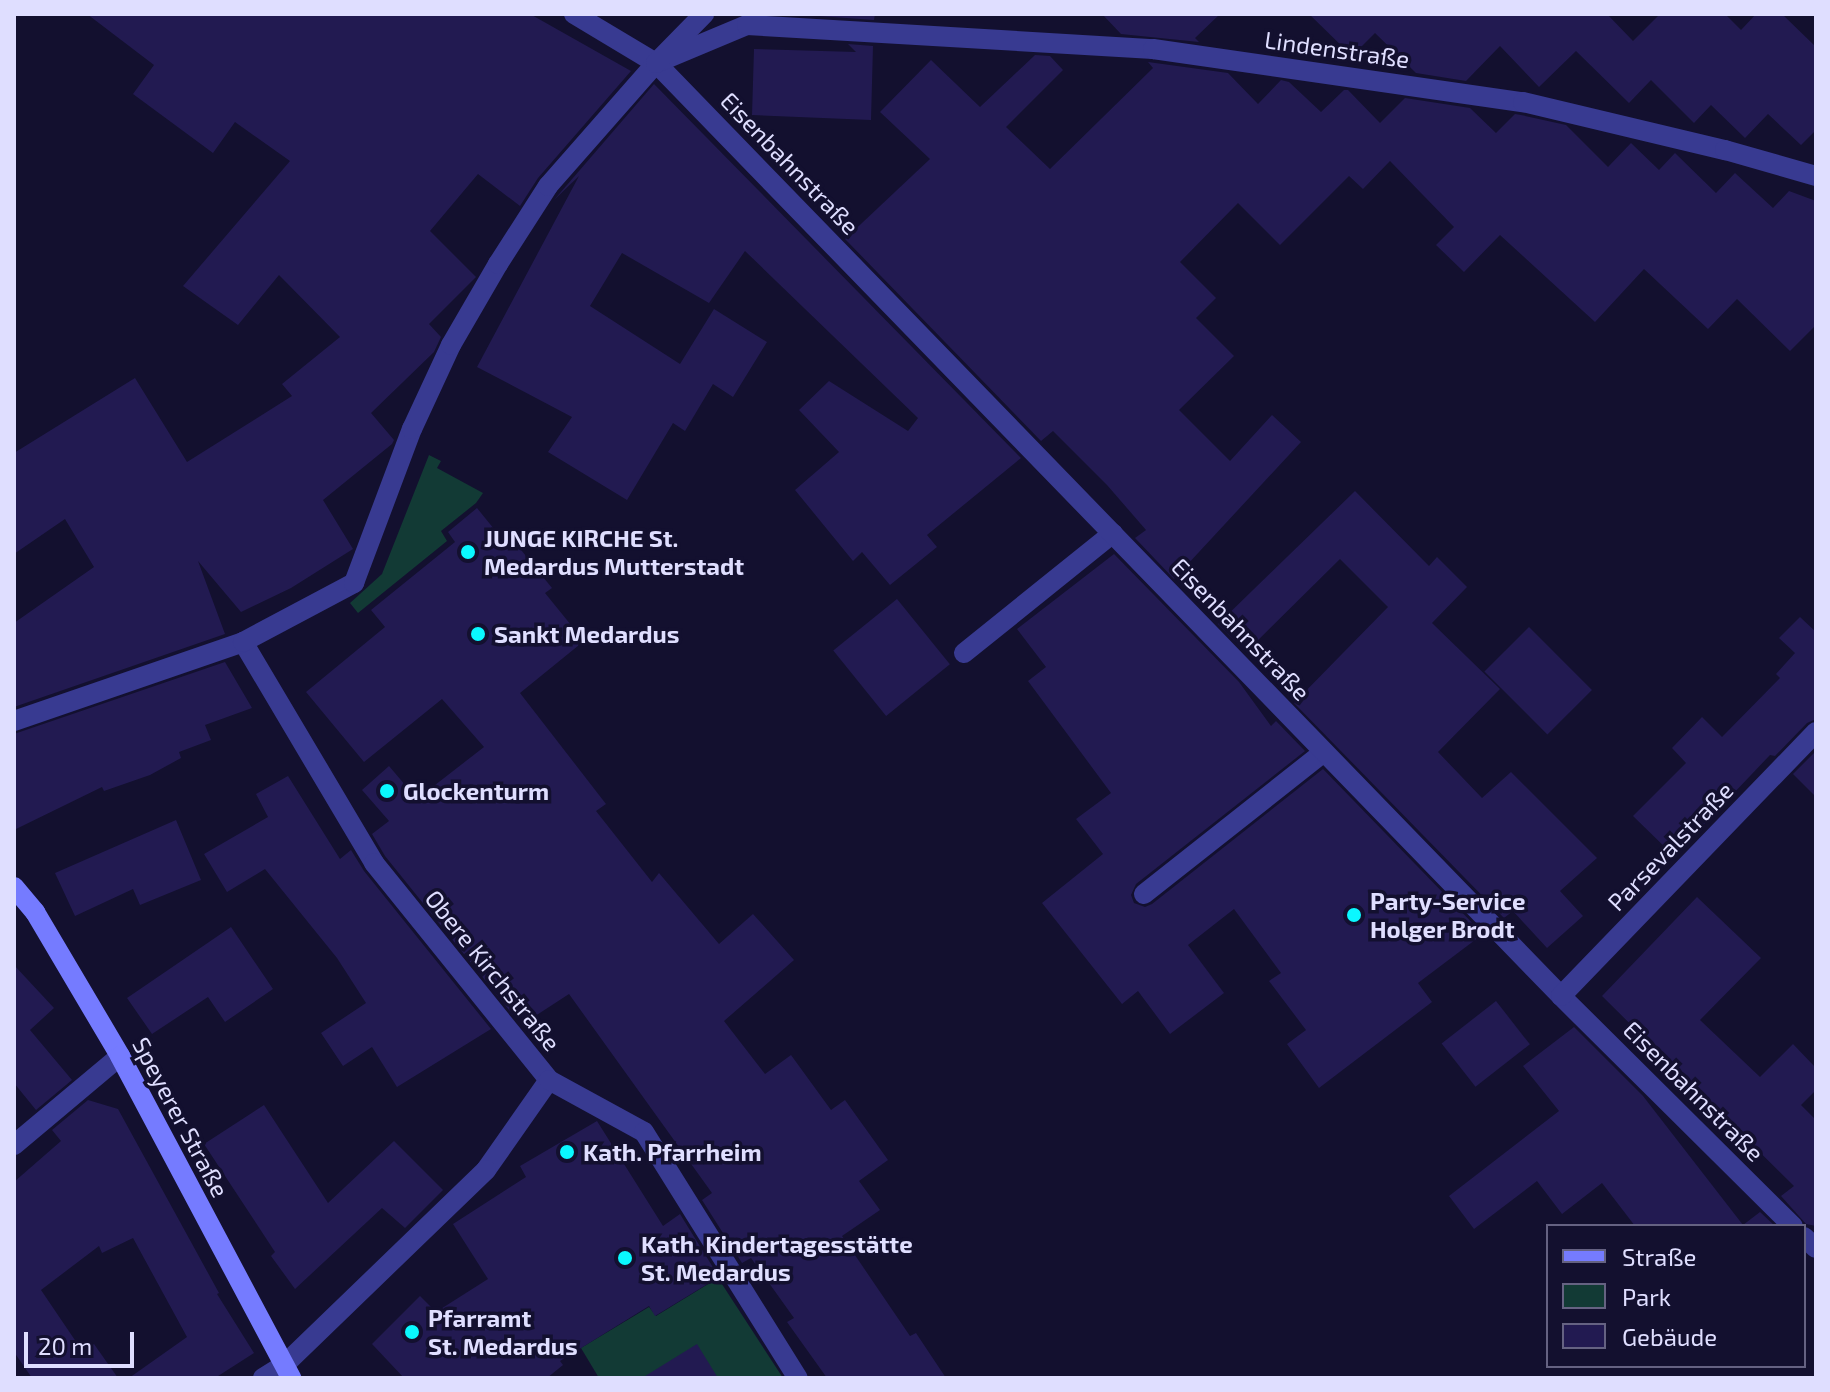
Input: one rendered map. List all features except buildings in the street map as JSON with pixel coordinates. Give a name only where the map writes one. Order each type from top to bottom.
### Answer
[{"type":"main road","name":"Speyerer Straße","points":[[14,887],[35,912],[120,1056],[288,1371]]},
{"type":"street","name":"Eisenbahnstraße","points":[[574,14],[656,63],[1561,996],[1791,1224]]},
{"type":"street","points":[[14,721],[243,642],[354,583],[412,429],[451,345],[498,264],[548,186],[656,63],[704,14]]},
{"type":"street","name":"Lindenstraße","points":[[656,63],[747,25],[1153,49],[1523,102],[1725,150],[1816,176]]},
{"type":"street","points":[[964,653],[1113,533]]},
{"type":"street","name":"Obere Kirchstraße","points":[[243,642],[374,863],[549,1080],[486,1170],[288,1371],[263,1378]]},
{"type":"street","name":"Parsevalstraße","points":[[1561,996],[1816,732]]},
{"type":"street","points":[[1144,894],[1324,752]]},
{"type":"street","points":[[14,1145],[120,1056]]},
{"type":"street","points":[[549,1080],[644,1132],[798,1378]]},
{"type":"green space","points":[[429,455],[441,461],[437,468],[483,493],[476,503],[441,531],[447,541],[358,613],[350,603],[382,574]]},
{"type":"green space","points":[[718,1278],[783,1378],[599,1378],[581,1348],[649,1307],[656,1316]]},
{"type":"place","name":"JUNGE KIRCHE St. Medardus Mutterstadt","points":[[468,552]]},
{"type":"place","name":"Sankt Medardus","points":[[478,634]]},
{"type":"place","name":"Glockenturm","points":[[387,791]]},
{"type":"place","name":"Party-Service Holger Brodt","points":[[1354,915]]},
{"type":"place","name":"Kath. Pfarrheim","points":[[567,1152]]},
{"type":"place","name":"Kath. Kindertagesstätte St. Medardus","points":[[625,1258]]},
{"type":"place","name":"Pfarramt St. Medardus","points":[[412,1332]]}]
